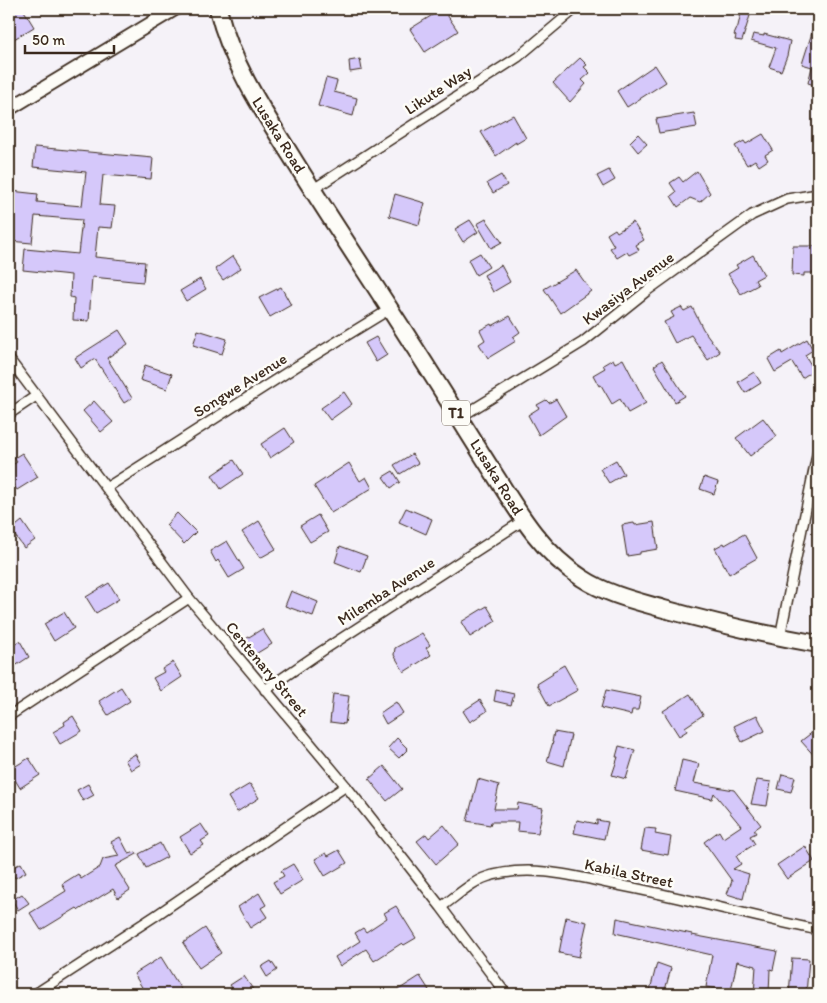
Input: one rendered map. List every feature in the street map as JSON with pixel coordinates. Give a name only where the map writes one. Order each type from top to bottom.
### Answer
[{"type":"highway","name":"Lusaka Road","points":[[220,17],[237,62],[252,93],[312,190],[524,520],[546,547],[582,579],[614,594],[721,625],[818,644]]},
{"type":"street","points":[[9,109],[175,9]]},
{"type":"street","name":"Likute Way","points":[[312,190],[518,57],[575,9]]},
{"type":"street","name":"Kwasiya Avenue","points":[[459,418],[582,342],[648,290],[752,215],[787,199],[818,194]]},
{"type":"street","name":"Songwe Avenue","points":[[106,488],[390,309]]},
{"type":"street","name":"Centenary Street","points":[[9,360],[189,598],[346,786],[441,907],[504,994]]},
{"type":"street","points":[[9,414],[36,396]]},
{"type":"street","points":[[780,637],[818,450]]},
{"type":"street","name":"Milemba Avenue","points":[[265,690],[322,650],[524,520]]},
{"type":"street","points":[[9,716],[189,598]]},
{"type":"street","points":[[35,994],[155,916],[346,786]]},
{"type":"street","name":"Kabila Street","points":[[441,907],[490,875],[515,870],[548,871],[644,890],[818,930]]},
{"type":"building","points":[[14,9],[23,9],[34,27],[9,42],[9,12]]},
{"type":"building","points":[[442,9],[458,31],[425,52],[410,29]]},
{"type":"building","points":[[742,9],[752,9],[742,41],[735,40],[736,36],[734,35]]},
{"type":"building","points":[[816,20],[818,20],[818,86],[808,83],[812,67],[802,64]]},
{"type":"building","points":[[753,34],[764,36],[764,34],[790,41],[781,71],[769,67],[776,48],[751,41]]},
{"type":"building","points":[[580,58],[587,65],[584,67],[590,73],[582,80],[586,84],[570,102],[553,83]]},
{"type":"building","points":[[360,59],[362,70],[350,72],[349,61]]},
{"type":"building","points":[[655,65],[666,82],[627,107],[617,91]]},
{"type":"building","points":[[326,78],[337,81],[334,92],[357,98],[353,116],[318,106]]},
{"type":"building","points":[[694,113],[697,127],[659,133],[656,119]]},
{"type":"building","points":[[513,115],[526,138],[516,144],[516,142],[496,156],[481,132]]},
{"type":"building","points":[[638,134],[647,144],[638,152],[630,142]]},
{"type":"building","points":[[763,134],[773,150],[765,155],[768,160],[759,166],[755,160],[747,165],[735,146],[744,141],[746,144]]},
{"type":"building","points":[[35,147],[153,158],[151,179],[103,175],[100,205],[115,206],[112,228],[98,227],[95,257],[145,262],[143,282],[92,277],[89,321],[73,320],[74,298],[70,297],[71,275],[23,270],[25,249],[78,254],[82,220],[35,216],[32,243],[9,241],[11,191],[38,194],[37,202],[82,206],[86,172],[33,167]]},
{"type":"building","points":[[609,170],[615,180],[603,187],[597,176]]},
{"type":"building","points":[[697,171],[710,193],[700,202],[690,198],[678,207],[671,196],[676,192],[670,183],[679,177],[683,182]]},
{"type":"building","points":[[501,175],[507,185],[493,193],[487,183]]},
{"type":"building","points":[[395,194],[425,203],[419,225],[389,216]]},
{"type":"building","points":[[486,219],[502,242],[491,248],[477,224]]},
{"type":"building","points":[[470,220],[478,232],[463,242],[455,229]]},
{"type":"building","points":[[633,222],[644,240],[636,245],[639,250],[629,255],[627,252],[617,258],[610,248],[614,246],[607,234],[615,229],[617,232]]},
{"type":"building","points":[[793,246],[818,246],[818,273],[804,273],[804,276],[792,275]]},
{"type":"building","points":[[480,253],[489,267],[476,275],[468,260]]},
{"type":"building","points":[[753,255],[764,275],[755,280],[758,285],[741,294],[728,274],[738,268],[736,265]]},
{"type":"building","points":[[233,256],[241,268],[223,280],[215,269]]},
{"type":"building","points":[[501,265],[510,282],[493,292],[484,275]]},
{"type":"building","points":[[576,270],[591,291],[560,313],[544,289]]},
{"type":"building","points":[[200,279],[206,289],[186,301],[180,291]]},
{"type":"building","points":[[281,287],[291,305],[270,317],[259,298]]},
{"type":"building","points":[[681,307],[684,311],[692,307],[703,329],[720,352],[708,360],[691,335],[675,343],[664,322],[674,317],[671,312]]},
{"type":"building","points":[[510,316],[520,332],[513,337],[516,341],[488,358],[479,344],[485,340],[480,330]]},
{"type":"building","points":[[119,330],[128,344],[107,358],[132,398],[124,403],[95,359],[81,368],[75,358]]},
{"type":"building","points":[[198,330],[227,339],[222,354],[193,345]]},
{"type":"building","points":[[376,337],[387,355],[376,362],[365,343]]},
{"type":"building","points":[[807,339],[813,350],[805,355],[814,370],[802,378],[792,362],[775,372],[768,359],[781,351],[782,354]]},
{"type":"building","points":[[613,359],[615,363],[623,359],[646,403],[628,413],[620,399],[612,404],[593,375],[605,368],[603,365]]},
{"type":"building","points":[[662,360],[685,396],[675,402],[654,366]]},
{"type":"building","points":[[145,365],[172,374],[167,389],[140,380]]},
{"type":"building","points":[[754,372],[761,383],[745,393],[738,382]]},
{"type":"building","points":[[344,392],[352,404],[330,420],[321,408]]},
{"type":"building","points":[[556,399],[566,416],[539,435],[528,415],[539,408],[537,405],[546,400],[549,403]]},
{"type":"building","points":[[94,401],[113,422],[101,432],[83,411]]},
{"type":"building","points":[[763,418],[777,436],[750,456],[736,438]]},
{"type":"building","points":[[285,428],[294,442],[270,458],[261,444]]},
{"type":"building","points":[[22,453],[38,477],[17,490],[9,479],[9,467],[17,462],[14,458]]},
{"type":"building","points":[[412,454],[418,463],[400,474],[394,465]]},
{"type":"building","points":[[234,460],[243,474],[221,489],[212,475]]},
{"type":"building","points":[[616,460],[624,474],[609,483],[600,469]]},
{"type":"building","points":[[349,463],[360,481],[366,477],[372,488],[331,513],[314,486]]},
{"type":"building","points":[[393,471],[400,482],[391,488],[383,477]]},
{"type":"building","points":[[704,477],[718,482],[714,494],[700,489]]},
{"type":"building","points":[[406,508],[432,519],[426,534],[399,522]]},
{"type":"building","points":[[177,513],[196,532],[184,544],[166,525]]},
{"type":"building","points":[[318,515],[328,532],[310,542],[300,526]]},
{"type":"building","points":[[22,521],[35,540],[24,548],[11,530]]},
{"type":"building","points":[[259,521],[276,549],[260,558],[242,532]]},
{"type":"building","points":[[654,522],[658,549],[627,556],[622,525]]},
{"type":"building","points":[[744,534],[757,558],[729,574],[715,548],[724,543],[725,545]]},
{"type":"building","points":[[227,541],[244,569],[229,578],[210,551]]},
{"type":"building","points":[[340,546],[367,556],[361,572],[335,562]]},
{"type":"building","points":[[109,583],[119,599],[96,613],[86,597]]},
{"type":"building","points":[[291,591],[318,602],[313,616],[285,606]]},
{"type":"building","points":[[487,606],[496,621],[470,637],[461,622]]},
{"type":"building","points":[[64,612],[74,628],[54,641],[44,624]]},
{"type":"building","points":[[262,629],[272,644],[254,655],[244,640]]},
{"type":"building","points":[[422,633],[430,645],[426,648],[431,655],[404,672],[394,655],[395,648]]},
{"type":"building","points":[[20,641],[29,657],[9,670],[9,648]]},
{"type":"building","points":[[173,662],[182,677],[161,691],[153,678],[164,672],[162,669]]},
{"type":"building","points":[[564,665],[578,690],[549,706],[537,684]]},
{"type":"building","points":[[121,687],[130,701],[108,715],[99,701]]},
{"type":"building","points":[[496,690],[514,694],[511,705],[494,701]]},
{"type":"building","points":[[606,690],[641,697],[638,710],[632,710],[631,715],[601,708]]},
{"type":"building","points":[[333,694],[349,696],[345,724],[330,722]]},
{"type":"building","points":[[690,694],[703,715],[685,727],[687,731],[679,736],[663,711]]},
{"type":"building","points":[[480,700],[487,711],[470,722],[463,711]]},
{"type":"building","points":[[396,702],[403,713],[386,724],[380,713]]},
{"type":"building","points":[[757,715],[765,731],[742,742],[734,726]]},
{"type":"building","points":[[73,716],[82,731],[60,744],[53,732],[65,725],[64,722]]},
{"type":"building","points":[[818,728],[818,760],[801,741]]},
{"type":"building","points":[[554,732],[571,735],[564,766],[547,761]]},
{"type":"building","points":[[397,738],[408,749],[399,758],[388,748]]},
{"type":"building","points":[[619,746],[635,750],[626,779],[612,775],[618,757],[616,757]]},
{"type":"building","points":[[135,754],[141,764],[131,770],[125,760]]},
{"type":"building","points":[[29,758],[40,775],[20,788],[9,770]]},
{"type":"building","points":[[682,760],[699,764],[694,783],[734,790],[761,825],[754,830],[756,833],[750,836],[755,844],[736,856],[741,864],[733,869],[749,874],[743,899],[727,894],[732,881],[704,842],[719,831],[723,838],[741,826],[714,793],[712,799],[675,791]]},
{"type":"building","points":[[384,766],[402,789],[387,801],[369,779]]},
{"type":"building","points":[[782,774],[795,777],[791,792],[778,789]]},
{"type":"building","points":[[478,779],[499,785],[494,809],[517,809],[518,803],[543,808],[538,833],[517,831],[518,822],[491,822],[490,825],[467,821]]},
{"type":"building","points":[[757,780],[771,782],[767,806],[751,804]]},
{"type":"building","points":[[88,784],[94,795],[83,801],[77,790]]},
{"type":"building","points":[[250,784],[259,798],[237,812],[228,797]]},
{"type":"building","points":[[577,820],[597,824],[597,820],[608,822],[604,839],[574,833]]},
{"type":"building","points":[[201,824],[209,836],[201,841],[204,845],[190,853],[180,837]]},
{"type":"building","points":[[444,825],[459,844],[436,864],[417,841],[426,834],[429,838]]},
{"type":"building","points":[[645,828],[656,829],[655,834],[671,837],[668,855],[641,850]]},
{"type":"building","points":[[120,837],[129,854],[136,852],[137,854],[115,866],[130,890],[118,898],[113,889],[41,930],[30,913],[66,891],[62,884],[78,874],[81,879],[100,867],[103,859],[119,856],[111,842]]},
{"type":"building","points":[[160,843],[167,857],[146,868],[139,854]]},
{"type":"building","points":[[805,846],[814,861],[787,879],[777,865]]},
{"type":"building","points":[[339,850],[347,863],[325,876],[315,859],[326,853],[328,856]]},
{"type":"building","points":[[21,863],[26,872],[15,878],[10,869]]},
{"type":"building","points":[[293,864],[303,880],[280,894],[273,882],[284,876],[281,871]]},
{"type":"building","points":[[259,893],[266,905],[261,908],[267,917],[250,928],[238,907]]},
{"type":"building","points":[[22,894],[29,903],[18,910],[12,900]]},
{"type":"building","points":[[396,906],[416,938],[404,945],[402,943],[374,961],[366,949],[340,966],[335,957],[360,941],[355,933],[363,928],[366,932],[387,918],[384,913]]},
{"type":"building","points":[[566,917],[587,922],[579,957],[559,953]]},
{"type":"building","points":[[617,918],[777,951],[773,970],[770,969],[769,994],[754,994],[756,966],[737,961],[731,991],[706,987],[712,955],[615,933]]},
{"type":"building","points":[[205,928],[221,953],[199,968],[183,943]]},
{"type":"building","points":[[161,957],[184,994],[146,994],[134,974]]},
{"type":"building","points":[[792,958],[809,959],[806,994],[789,994]]},
{"type":"building","points":[[271,961],[277,970],[267,977],[261,967]]},
{"type":"building","points":[[657,963],[671,968],[664,994],[649,994]]},
{"type":"building","points":[[244,976],[256,994],[236,994],[230,985]]},
{"type":"building","points":[[420,976],[429,990],[422,994],[392,994]]}]
